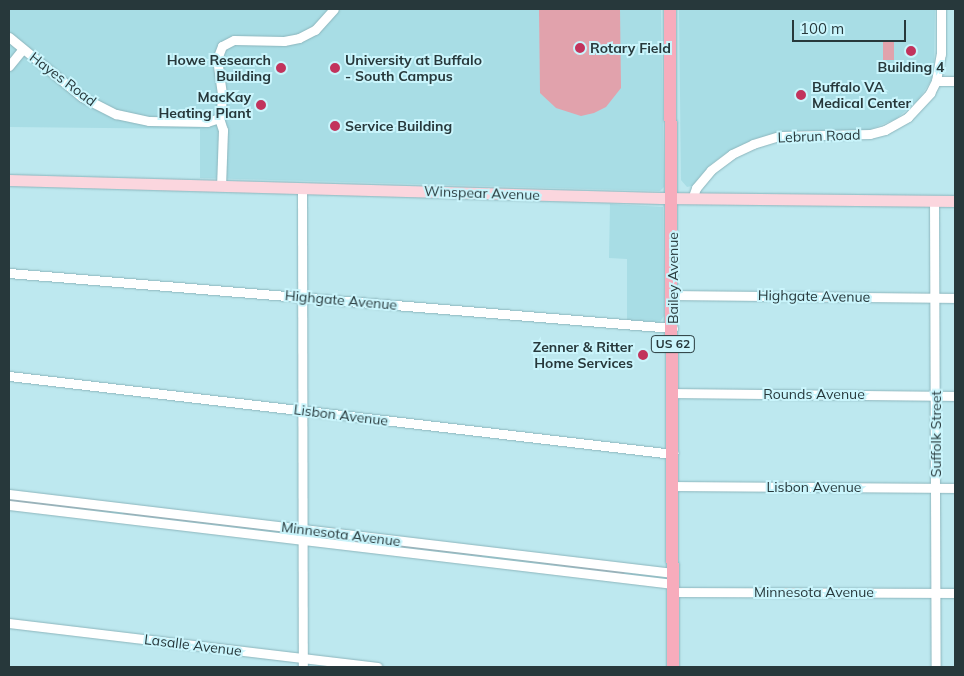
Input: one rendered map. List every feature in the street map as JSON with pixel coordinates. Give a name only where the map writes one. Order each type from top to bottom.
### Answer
[{"type":"main road","name":"Bailey Avenue","points":[[670,9],[673,295],[673,667]]},
{"type":"street","points":[[221,186],[223,130],[219,118],[222,106],[218,55],[222,46],[234,40],[284,41],[299,38],[315,30],[334,9]]},
{"type":"street","name":"Lebrun Road","points":[[692,199],[702,180],[722,162],[742,149],[780,136],[853,136],[885,130],[914,111],[930,93],[936,81],[941,54],[941,9]]},
{"type":"street","name":"Hayes Road","points":[[9,37],[82,97],[116,114],[149,121],[207,122],[219,118]]},
{"type":"street","points":[[9,66],[23,49]]},
{"type":"street","points":[[936,81],[955,81]]},
{"type":"street","name":"Winspear Avenue","points":[[9,180],[692,199],[955,201]]},
{"type":"street","points":[[302,188],[303,663]]},
{"type":"street","name":"Suffolk Street","points":[[934,200],[936,667]]},
{"type":"street","name":"Highgate Avenue","points":[[9,273],[673,328]]},
{"type":"street","name":"Highgate Avenue","points":[[673,295],[955,298]]},
{"type":"street","name":"Lisbon Avenue","points":[[9,376],[673,454]]},
{"type":"street","name":"Rounds Avenue","points":[[673,393],[955,396]]},
{"type":"street","name":"Lisbon Avenue","points":[[673,486],[955,488]]},
{"type":"street","name":"Minnesota Avenue","points":[[9,494],[488,550],[673,583]]},
{"type":"street","name":"Minnesota Avenue","points":[[9,505],[673,583],[955,593]]},
{"type":"street","points":[[116,518],[118,508]]},
{"type":"street","points":[[486,562],[488,550]]},
{"type":"street","name":"Lasalle Avenue","points":[[9,623],[303,663],[376,667]]},
{"type":"shaded area","name":"University at Buffalo - South Campus","points":[[9,9],[661,9],[664,187],[660,191],[200,178],[200,129],[9,127]]},
{"type":"shaded area","name":"Rotary Field","points":[[539,9],[620,9],[621,88],[606,107],[594,113],[581,116],[556,108],[540,93]]},
{"type":"shaded area","name":"Buffalo VA Medical Center","points":[[679,9],[935,9],[934,72],[931,81],[918,100],[896,119],[866,131],[778,133],[754,139],[726,153],[710,165],[692,186],[687,187],[681,180]]},
{"type":"shaded area","points":[[883,42],[894,42],[894,60],[883,60]]},
{"type":"shaded area","points":[[610,204],[663,207],[664,316],[660,322],[627,320],[627,259],[609,258]]},
{"type":"shaded area","points":[[9,498],[110,510],[112,512],[9,502]]},
{"type":"shaded area","points":[[124,512],[290,532],[292,533],[123,514]]},
{"type":"shaded area","points":[[316,534],[482,555],[482,556],[314,537]]},
{"type":"shaded area","points":[[494,557],[624,571],[625,572],[623,574]]},
{"type":"place","name":"Rotary Field","points":[[580,48]]},
{"type":"place","name":"Building 4","points":[[911,51]]},
{"type":"place","name":"Howe Research Building","points":[[281,68]]},
{"type":"place","name":"University at Buffalo - South Campus","points":[[335,68]]},
{"type":"place","name":"Buffalo VA Medical Center","points":[[801,95]]},
{"type":"place","name":"MacKay Heating Plant","points":[[261,105]]},
{"type":"place","name":"Service Building","points":[[335,126]]},
{"type":"place","name":"Zenner & Ritter Home Services","points":[[643,355]]}]
